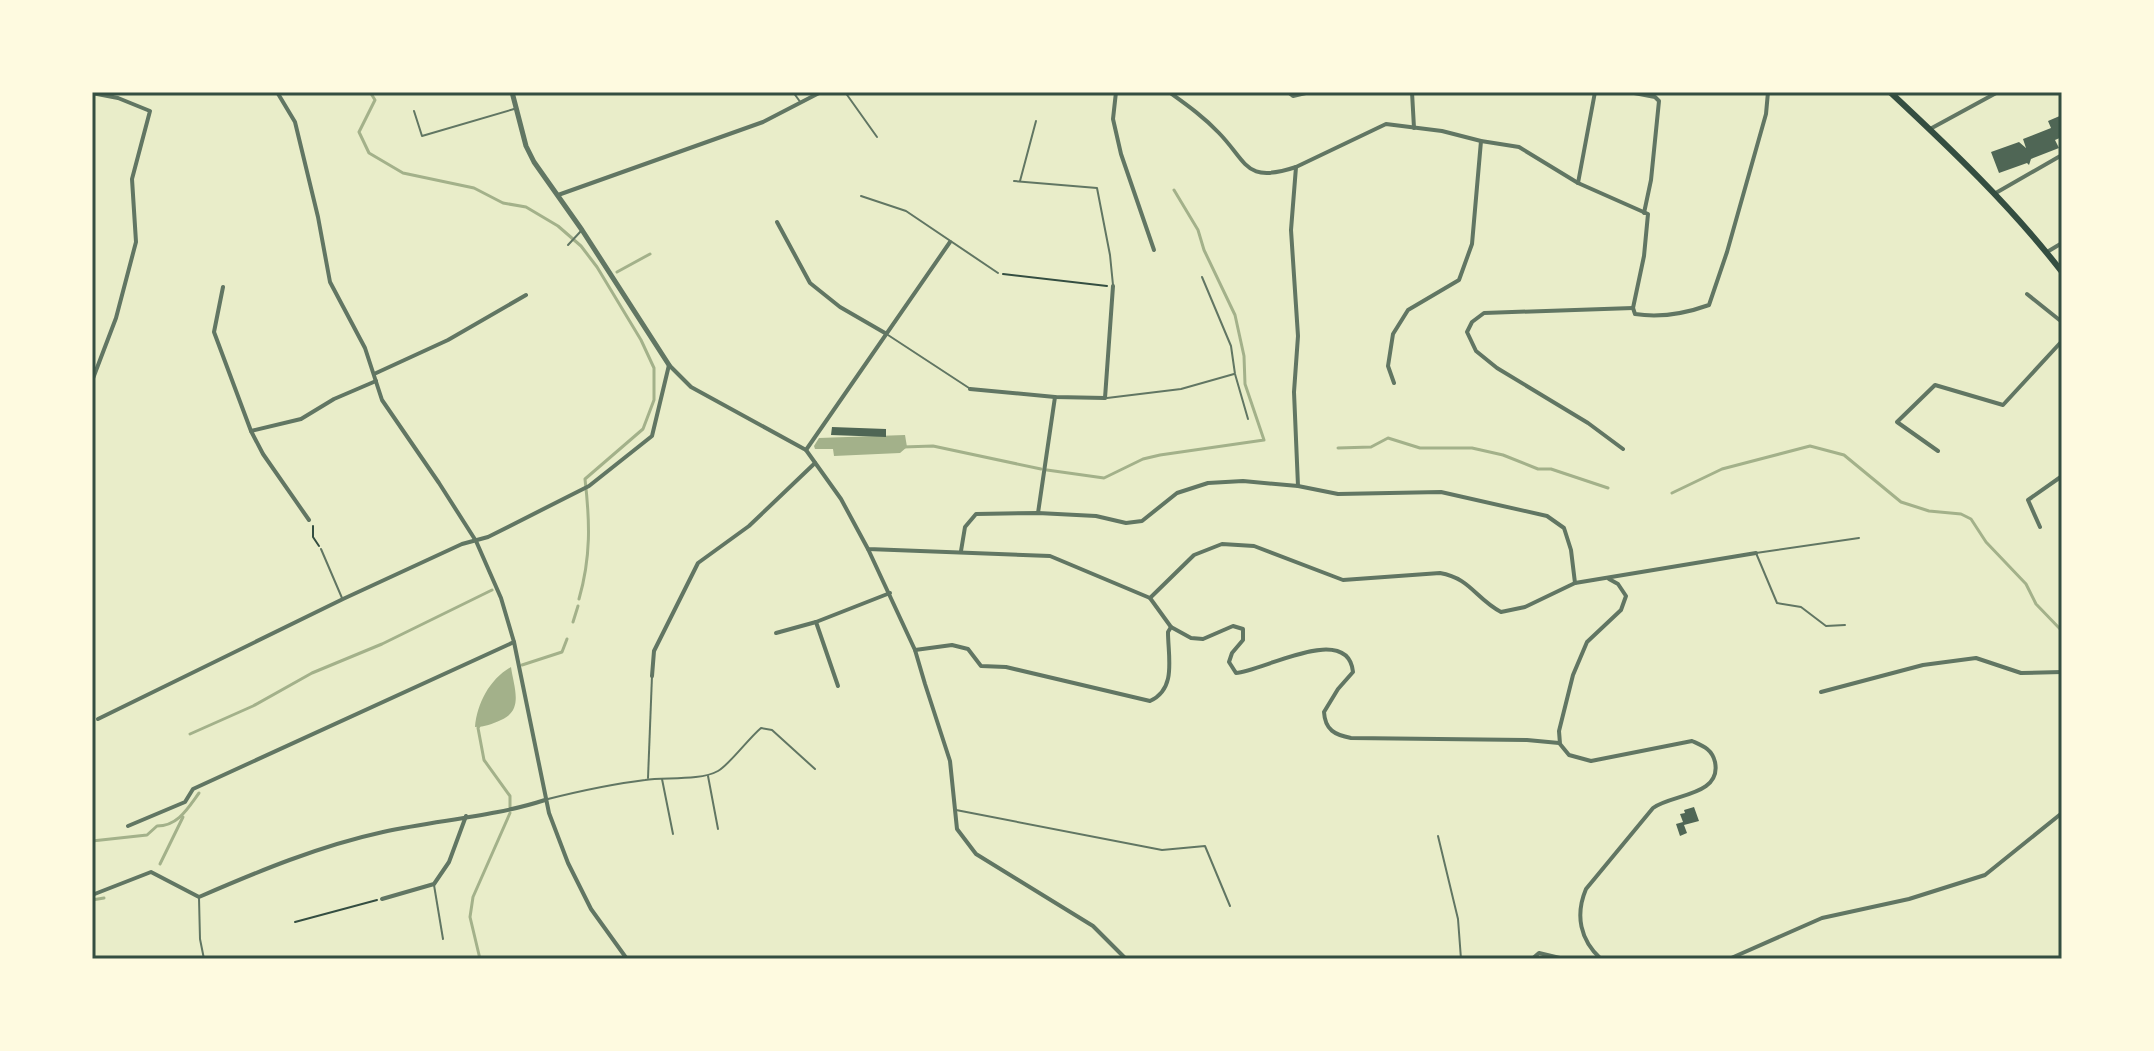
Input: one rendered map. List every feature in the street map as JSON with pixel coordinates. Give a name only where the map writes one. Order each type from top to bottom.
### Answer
[{"type":"main road","points":[[1890,92],[1994,194],[2062,272]]},
{"type":"street","points":[[277,92],[295,122],[330,282],[365,348],[382,400],[476,541],[501,598],[514,642],[545,800],[568,863],[591,909],[627,959]]},
{"type":"street","points":[[512,92],[534,162],[669,365],[691,387],[806,450],[841,499],[890,593],[915,650],[950,761],[957,829],[976,854],[1093,926],[1126,959]]},
{"type":"street","points":[[558,195],[782,114],[821,92]]},
{"type":"street","points":[[1116,92],[1113,119],[1118,142],[1154,250]]},
{"type":"street","points":[[1169,92],[1203,117],[1222,136],[1244,167],[1257,172],[1296,167],[1386,124],[1442,131],[1519,147],[1578,183],[1648,214],[1644,256],[1633,308],[1635,314],[1652,317],[1688,313],[1709,305],[1766,114],[1768,92]]},
{"type":"street","points":[[1288,92],[1293,96],[1310,92]]},
{"type":"street","points":[[1412,92],[1414,128]]},
{"type":"street","points":[[1578,183],[1595,92]]},
{"type":"street","points":[[1629,92],[1655,97],[1659,101],[1651,180],[1644,213]]},
{"type":"street","points":[[1930,129],[1998,92]]},
{"type":"street","points":[[92,93],[118,98],[150,111],[132,179],[136,242],[116,318],[92,381]]},
{"type":"street","points":[[1394,383],[1388,366],[1393,334],[1408,310],[1459,280],[1472,244],[1481,141]]},
{"type":"street","points":[[1994,194],[2062,155]]},
{"type":"street","points":[[1296,167],[1291,230],[1298,336],[1294,392],[1298,486]]},
{"type":"street","points":[[777,222],[810,283],[840,307],[885,333]]},
{"type":"street","points":[[806,450],[950,242]]},
{"type":"street","points":[[2047,252],[2062,243]]},
{"type":"street","points":[[970,389],[1105,398],[1113,286]]},
{"type":"street","points":[[223,287],[214,332],[251,431],[263,454],[309,520]]},
{"type":"street","points":[[2027,294],[2062,322]]},
{"type":"street","points":[[374,374],[448,340],[526,295]]},
{"type":"street","points":[[1623,449],[1588,423],[1497,368],[1476,351],[1467,332],[1472,322],[1484,313],[1633,308]]},
{"type":"street","points":[[1938,451],[1897,422],[1935,385],[2003,405],[2062,341]]},
{"type":"street","points":[[98,719],[343,599],[462,544],[476,541],[587,487],[652,436],[669,365]]},
{"type":"street","points":[[251,431],[301,419],[334,399],[376,381]]},
{"type":"street","points":[[1038,513],[1055,397]]},
{"type":"street","points":[[652,676],[654,651],[698,563],[749,526],[815,463]]},
{"type":"street","points":[[2040,527],[2028,500],[2062,476]]},
{"type":"street","points":[[961,551],[965,527],[976,514],[1096,516],[1126,523],[1142,521],[1177,493],[1208,483],[1243,481],[1298,486],[1338,494],[1441,492],[1547,516],[1564,528],[1571,550],[1575,583]]},
{"type":"street","points":[[1150,598],[1194,555],[1222,544],[1254,546],[1343,580],[1440,573],[1452,575],[1465,581],[1489,606],[1501,612],[1525,607],[1575,583],[1756,553]]},
{"type":"street","points":[[868,549],[1050,556],[1150,598],[1171,627],[1197,639],[1233,626],[1243,629],[1243,640],[1229,662],[1236,673],[1326,649],[1342,652],[1351,661],[1353,672],[1324,712],[1327,726],[1334,735],[1351,738],[1527,740],[1560,744]]},
{"type":"street","points":[[1601,959],[1592,951],[1581,928],[1580,902],[1586,889],[1653,808],[1661,802],[1702,790],[1711,783],[1716,770],[1713,755],[1692,741],[1591,761],[1569,755],[1560,744],[1559,731],[1573,675],[1587,642],[1621,610],[1626,596],[1618,584],[1607,578]]},
{"type":"street","points":[[776,633],[816,622],[890,593]]},
{"type":"street","points":[[816,622],[838,686]]},
{"type":"street","points":[[915,650],[952,645],[968,649],[981,666],[1006,667],[1150,701],[1161,696],[1169,683],[1168,632],[1171,627]]},
{"type":"street","points":[[128,826],[185,802],[193,789],[514,642]]},
{"type":"street","points":[[1821,692],[1923,665],[1976,658],[2021,673],[2062,672]]},
{"type":"street","points":[[92,895],[151,872],[199,897],[303,854],[381,832],[515,809],[545,800]]},
{"type":"street","points":[[1729,959],[1822,918],[1909,899],[1985,875],[2062,813]]},
{"type":"street","points":[[382,899],[434,884],[449,862],[466,816]]},
{"type":"street","points":[[1532,959],[1539,953],[1564,959]]},
{"type":"lane","points":[[793,92],[802,104]]},
{"type":"lane","points":[[845,92],[877,137]]},
{"type":"lane","points":[[414,111],[422,136],[515,108]]},
{"type":"lane","points":[[1020,181],[1036,121]]},
{"type":"lane","points":[[1014,181],[1097,188],[1113,286]]},
{"type":"lane","points":[[861,196],[906,211],[998,273]]},
{"type":"lane","points":[[568,245],[580,233]]},
{"type":"lane","points":[[1202,277],[1231,346],[1235,374],[1248,419]]},
{"type":"lane","points":[[885,333],[970,389]]},
{"type":"lane","points":[[1105,398],[1181,389],[1235,374]]},
{"type":"lane","points":[[1845,625],[1826,626],[1801,607],[1777,603],[1756,553],[1859,538]]},
{"type":"lane","points":[[321,549],[343,599]]},
{"type":"lane","points":[[648,779],[652,676]]},
{"type":"lane","points":[[545,800],[648,779],[707,775],[720,770],[761,728],[772,730],[815,769]]},
{"type":"lane","points":[[707,775],[718,829]]},
{"type":"lane","points":[[661,778],[673,834]]},
{"type":"lane","points":[[956,810],[1162,850],[1205,846],[1230,906]]},
{"type":"lane","points":[[1438,836],[1458,919],[1461,959]]},
{"type":"lane","points":[[434,884],[443,939]]},
{"type":"lane","points":[[199,897],[204,959]]},
{"type":"path","points":[[998,273],[1113,286]]},
{"type":"path","points":[[309,520],[313,521],[313,537],[321,549]]},
{"type":"path","points":[[295,922],[382,899]]},
{"type":"shaded area","points":[[905,435],[907,447],[900,453],[834,456],[833,449],[815,449],[814,446],[819,438]]},
{"type":"shaded area","points":[[511,667],[516,698],[513,710],[498,721],[475,727],[486,692]]},
{"type":"building","points":[[2062,115],[2062,137],[2055,140],[2059,148],[2031,159],[2029,165],[2027,163],[1999,173],[1991,152],[2019,142],[2026,148],[2023,139],[2051,128],[2048,121]]},
{"type":"building","points":[[832,427],[886,429],[886,437],[831,435]]},
{"type":"building","points":[[1694,807],[1699,821],[1684,825],[1687,833],[1680,836],[1676,824],[1683,822],[1680,814]]},
{"type":"waterway","points":[[370,92],[375,100],[359,132],[369,153],[403,173],[474,188],[503,203],[526,207],[558,226],[581,246],[597,267],[641,340],[654,368],[654,400],[643,429],[585,479],[588,539],[586,569],[579,599]]},
{"type":"waterway","points":[[1047,470],[1104,478],[1143,459],[1264,440],[1245,384],[1244,356],[1235,315],[1204,250],[1198,230],[1174,190]]},
{"type":"waterway","points":[[617,272],[650,254]]},
{"type":"waterway","points":[[1338,448],[1371,447],[1388,438],[1420,448],[1472,448],[1608,488]]},
{"type":"waterway","points":[[903,447],[933,446],[1041,469]]},
{"type":"waterway","points":[[1672,493],[1722,469],[1810,446],[1844,455],[1901,502],[1929,511],[1961,514],[1971,519],[1986,542],[2026,584],[2036,604],[2062,631]]},
{"type":"waterway","points":[[190,734],[253,706],[312,673],[382,644],[492,590]]},
{"type":"waterway","points":[[573,622],[578,606]]},
{"type":"waterway","points":[[522,665],[562,652],[567,639]]},
{"type":"waterway","points":[[480,724],[478,728],[484,760],[510,796],[510,807]]},
{"type":"waterway","points":[[92,841],[147,835],[157,826],[177,820],[199,793]]},
{"type":"waterway","points":[[480,959],[470,917],[473,897],[510,813]]},
{"type":"waterway","points":[[160,864],[183,817]]},
{"type":"waterway","points":[[92,900],[104,898]]}]
